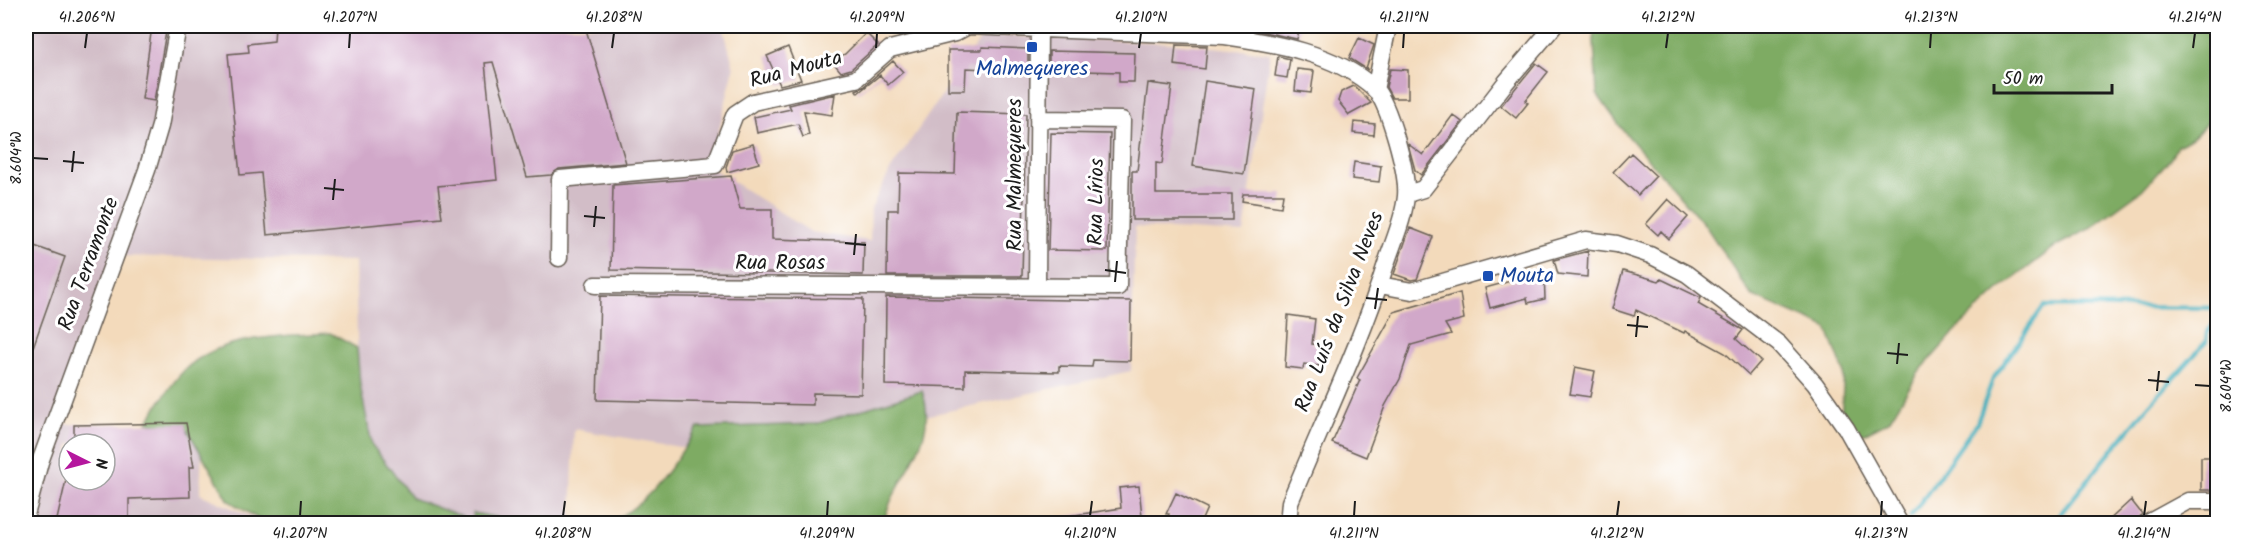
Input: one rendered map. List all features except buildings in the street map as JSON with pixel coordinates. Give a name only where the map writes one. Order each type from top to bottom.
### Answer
[{"type":"street","name":"Rua Terramonte","points":[[26,514],[40,462],[147,170],[160,126],[178,26]]},
{"type":"street","points":[[968,26],[1225,36],[1259,41],[1311,54],[1349,72],[1375,90],[1401,148],[1407,194]]},
{"type":"street","name":"Rua Mouta","points":[[559,258],[560,179],[716,165],[735,114],[753,102],[855,79],[890,49],[956,33],[968,26]]},
{"type":"street","points":[[1375,90],[1388,26]]},
{"type":"street","name":"Rua Luís da Silva Neves","points":[[1288,524],[1290,502],[1380,285],[1407,194],[1423,189],[1506,82],[1554,26]]},
{"type":"street","name":"Rua Malmequeres","points":[[1037,285],[1039,29]]},
{"type":"street","name":"Rua Lírios","points":[[1037,285],[1118,287],[1122,120],[1038,119]]},
{"type":"street","points":[[1380,285],[1412,291],[1586,240],[1617,244],[1650,255],[1687,274],[1779,344],[1815,384],[1846,428],[1900,524]]},
{"type":"street","name":"Rua Rosas","points":[[595,285],[1037,285]]},
{"type":"street","points":[[2146,524],[2188,501],[2217,501]]},
{"type":"shaded area","points":[[26,26],[723,26],[734,68],[710,167],[811,232],[870,241],[871,208],[891,169],[983,35],[1173,43],[1270,53],[1244,233],[1135,227],[1131,371],[738,457],[574,429],[571,523],[362,521],[355,261],[117,256],[56,424],[203,426],[200,494],[265,523],[26,524]]},
{"type":"green space","points":[[1593,26],[2217,26],[2218,78],[2212,111],[2204,125],[2193,137],[2177,146],[2171,158],[2142,190],[2087,230],[2056,246],[1998,291],[1961,325],[1919,372],[1889,421],[1862,435],[1841,419],[1844,372],[1827,328],[1751,295],[1705,225],[1622,129],[1597,94]]},
{"type":"green space","points":[[330,333],[357,348],[360,385],[372,445],[412,498],[473,521],[473,513],[525,523],[277,524],[260,520],[229,501],[188,431],[147,422],[179,376],[194,362],[210,352],[249,340]]},
{"type":"green space","points":[[922,391],[926,407],[924,435],[891,501],[886,523],[606,523],[622,516],[648,495],[669,470],[698,428],[816,424]]},
{"type":"waterway","points":[[1911,516],[1977,423],[1993,379],[2044,306],[2218,308]]},
{"type":"waterway","points":[[2052,524],[2144,411],[2206,342],[2207,333],[2218,318]]},
{"type":"place","name":"Malmequeres","points":[[1032,47]]},
{"type":"place","name":"Mouta","points":[[1488,276]]}]
